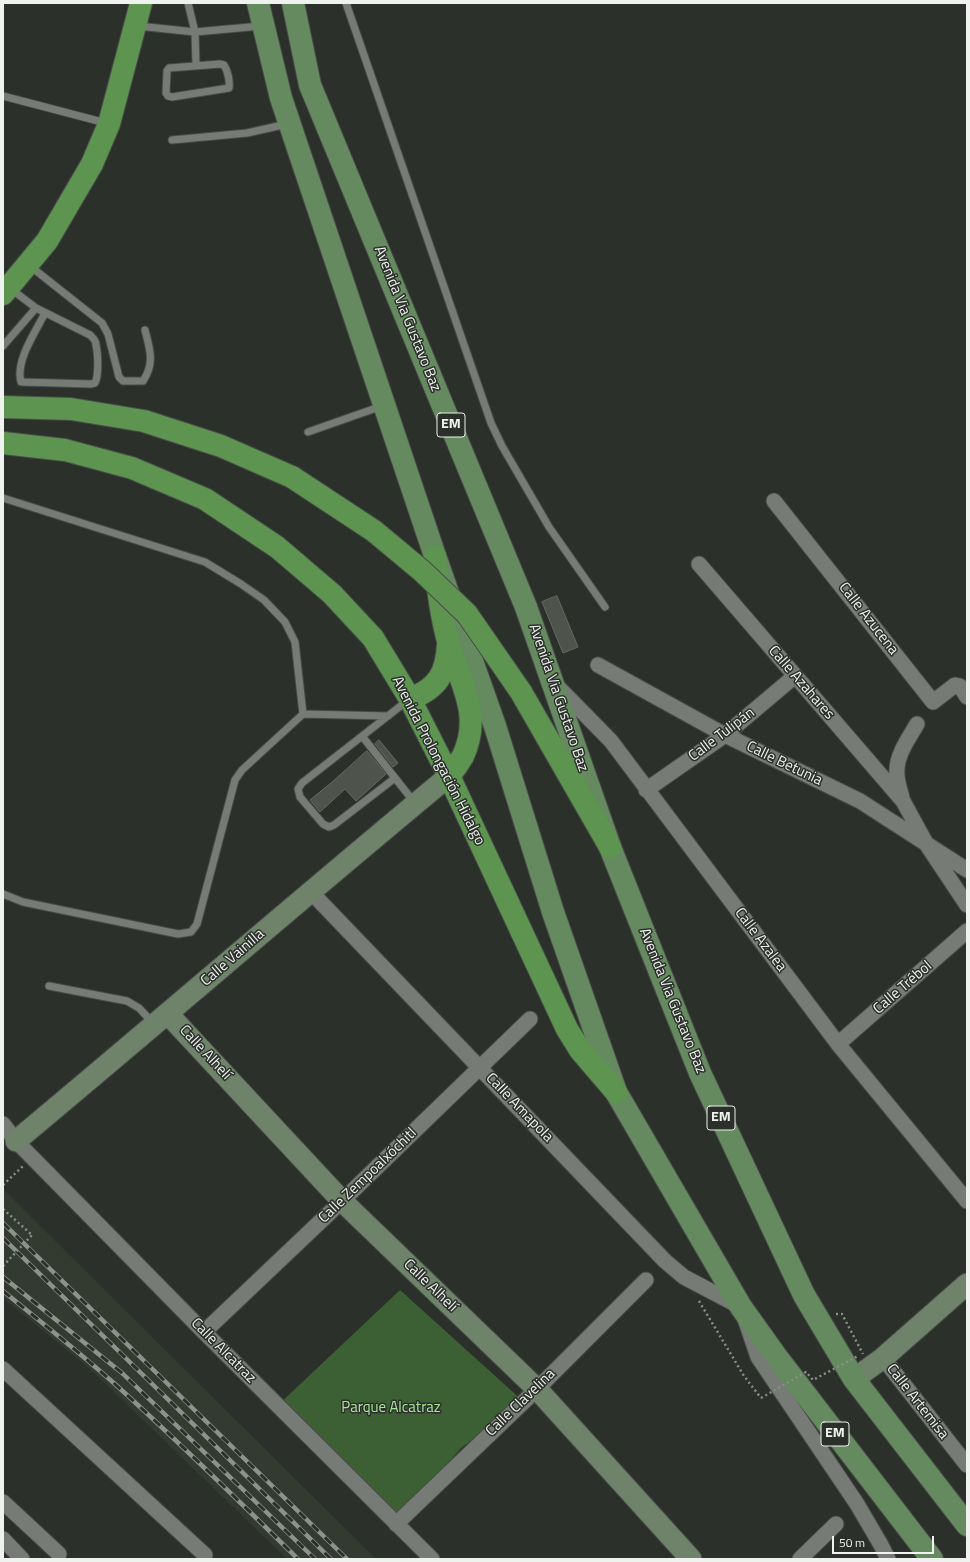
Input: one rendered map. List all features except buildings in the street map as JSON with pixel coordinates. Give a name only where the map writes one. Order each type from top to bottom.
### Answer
[{"type":"highway","points":[[6,291],[47,241],[88,170],[109,124],[141,3]]},
{"type":"highway","points":[[3,408],[71,409],[144,421],[221,446],[292,478],[374,531],[422,571],[467,614],[520,692],[610,847]]},
{"type":"highway","name":"Avenida Prolongación Hidalgo","points":[[3,443],[65,450],[132,468],[205,500],[276,547],[332,594],[373,638],[410,698],[449,776],[567,1029],[580,1050],[616,1092]]},
{"type":"highway","points":[[435,556],[438,597],[448,642],[468,700],[471,714],[471,729],[468,743],[462,758],[449,776]]},
{"type":"highway","points":[[410,698],[423,694],[434,686],[440,678],[445,669],[448,642]]},
{"type":"main road","name":"EM","points":[[258,3],[281,98],[289,123],[435,556],[495,726],[553,912],[616,1092],[741,1307],[776,1356],[932,1559]]},
{"type":"main road","name":"Avenida Via Gustavo Baz","points":[[293,3],[310,85],[526,606],[610,847],[700,1072],[804,1295],[854,1379]]},
{"type":"main road","name":"EM","points":[[854,1379],[967,1526]]},
{"type":"street","name":"Calle Azucena","points":[[774,502],[933,702],[955,685],[960,686],[967,697]]},
{"type":"street","name":"Calle Azahares","points":[[699,564],[903,801],[927,845],[967,905]]},
{"type":"street","name":"Calle Betunia","points":[[598,666],[725,735],[860,801],[967,870]]},
{"type":"street","name":"Calle Tulipán","points":[[646,790],[725,735],[795,676]]},
{"type":"street","name":"Calle Azalea","points":[[552,680],[611,741],[646,790],[838,1044],[967,1201]]},
{"type":"street","name":"Calle Azahares","points":[[903,801],[897,780],[897,770],[901,754],[917,724]]},
{"type":"street","name":"Calle Vainilla","points":[[16,1141],[449,776]]},
{"type":"street","name":"Calle Amapola","points":[[310,892],[665,1261],[684,1277],[741,1307]]},
{"type":"street","name":"Calle Trébol","points":[[838,1044],[967,932]]},
{"type":"street","name":"Calle Alhelí","points":[[162,1019],[342,1201],[536,1389],[691,1559]]},
{"type":"street","name":"Calle Zempoalxóchitl","points":[[204,1332],[530,1019]]},
{"type":"street","name":"Calle Alcatraz","points":[[3,1124],[16,1141],[204,1332],[432,1559]]},
{"type":"street","name":"Calle Clavelina","points":[[396,1524],[646,1280]]},
{"type":"street","points":[[854,1379],[871,1360],[967,1284]]},
{"type":"street","points":[[741,1307],[758,1357],[857,1504],[888,1559]]},
{"type":"street","name":"Calle Artemisa","points":[[871,1360],[967,1465]]},
{"type":"street","points":[[3,1369],[205,1555]]},
{"type":"street","points":[[6,1510],[59,1554]]},
{"type":"street","points":[[800,1559],[836,1524]]},
{"type":"street","points":[[3,1539],[22,1559]]},
{"type":"lane","points":[[188,3],[195,32],[196,65]]},
{"type":"lane","points":[[346,3],[491,423],[502,446],[549,527],[605,608]]},
{"type":"lane","points":[[135,26],[195,32],[263,26]]},
{"type":"lane","points":[[196,65],[224,65],[230,85],[229,88],[172,97],[168,96],[166,93],[167,71],[169,68],[196,65]]},
{"type":"lane","points":[[3,96],[109,124]]},
{"type":"lane","points":[[172,140],[248,133],[289,123]]},
{"type":"lane","points":[[28,264],[102,323],[108,334],[119,377],[123,381],[143,381],[149,372],[151,355],[145,330]]},
{"type":"lane","points":[[6,291],[45,313],[90,334],[96,345],[97,378],[95,383],[21,382],[20,363],[45,313]]},
{"type":"lane","points":[[3,346],[36,308]]},
{"type":"lane","points":[[308,432],[384,406]]},
{"type":"lane","points":[[3,498],[204,562],[242,584],[264,600],[285,622],[295,642],[303,714]]},
{"type":"lane","points":[[395,778],[334,825],[329,827],[323,824],[300,797],[298,789],[302,783],[410,698]]},
{"type":"lane","points":[[3,894],[23,902],[178,934],[191,932],[197,924],[235,780],[242,770],[303,714],[388,716]]},
{"type":"lane","points":[[362,736],[416,804]]},
{"type":"lane","points":[[48,986],[127,1001],[162,1019]]},
{"type":"path","points":[[3,1185],[32,1157]]},
{"type":"path","points":[[3,1209],[32,1235],[3,1266]]},
{"type":"path","points":[[684,1277],[744,1376],[761,1398],[806,1372],[813,1380],[871,1360]]},
{"type":"path","points":[[836,1318],[834,1314],[842,1314],[866,1358],[871,1360]]},
{"type":"shaded area","points":[[3,1189],[376,1559],[287,1559],[90,1369],[3,1298]]},
{"type":"green space","name":"Parque Alcatraz","points":[[400,1290],[524,1402],[461,1448],[396,1524],[277,1406]]},
{"type":"railway","points":[[3,1223],[347,1559]]},
{"type":"railway","points":[[3,1238],[331,1559]]},
{"type":"railway","points":[[3,1277],[122,1373],[315,1559]]},
{"type":"railway","points":[[3,1291],[116,1385],[185,1449],[298,1559]]}]
